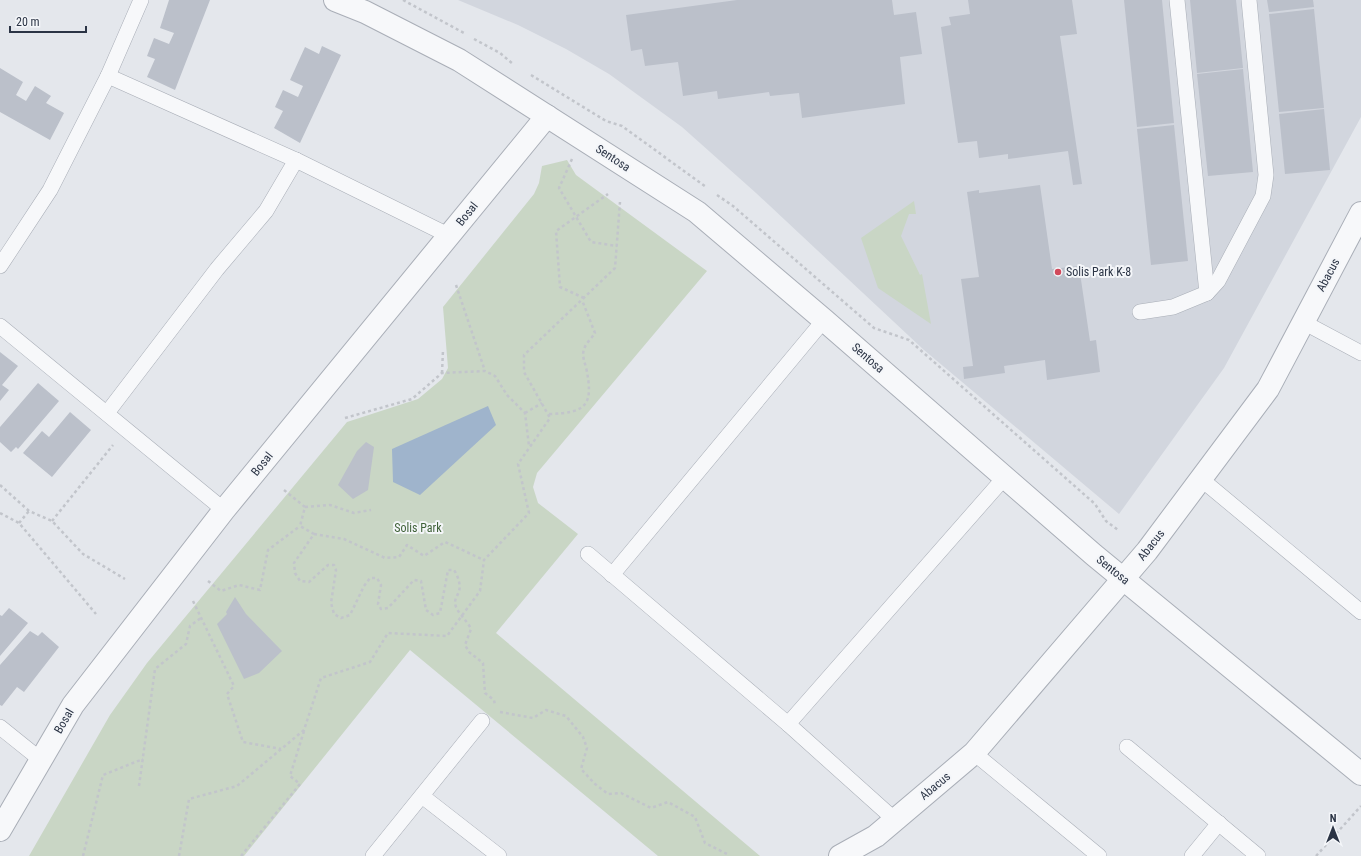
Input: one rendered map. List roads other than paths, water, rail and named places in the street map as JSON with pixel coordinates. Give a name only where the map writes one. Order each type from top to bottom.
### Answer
[{"type":"street","name":"Sentosa","points":[[335,0],[365,12],[459,60],[697,212],[1124,578],[1361,774]]},
{"type":"street","name":"Bosal","points":[[0,830],[73,705],[224,510],[547,116]]},
{"type":"street","name":"Abacus","points":[[840,856],[876,836],[974,753],[1147,551],[1268,389],[1361,213]]},
{"type":"lane","points":[[0,266],[50,190],[108,76],[141,0]]},
{"type":"lane","points":[[1177,0],[1207,293]]},
{"type":"lane","points":[[1140,312],[1173,307],[1207,293],[1218,281],[1263,196],[1266,174],[1249,0]]},
{"type":"lane","points":[[108,76],[296,160],[450,236]]},
{"type":"lane","points":[[106,413],[217,269],[266,212],[296,160]]},
{"type":"lane","points":[[612,575],[824,320]]},
{"type":"lane","points":[[1303,322],[1361,353]]},
{"type":"lane","points":[[0,326],[224,510]]},
{"type":"lane","points":[[788,724],[1005,477]]},
{"type":"lane","points":[[1200,479],[1361,612]]},
{"type":"lane","points":[[588,554],[788,724],[895,820]]},
{"type":"lane","points":[[373,856],[482,721]]},
{"type":"lane","points":[[0,727],[41,760]]},
{"type":"lane","points":[[1128,747],[1258,856]]},
{"type":"lane","points":[[974,753],[1099,856]]},
{"type":"lane","points":[[422,796],[499,856]]},
{"type":"lane","points":[[1192,856],[1219,823]]},
{"type":"water","points":[[488,406],[496,425],[420,495],[393,482],[392,449]]},
{"type":"place","name":"Solis Park K-8","points":[[1058,272]]},
{"type":"park label","name":"Solis Park","points":[[418,528]]}]
